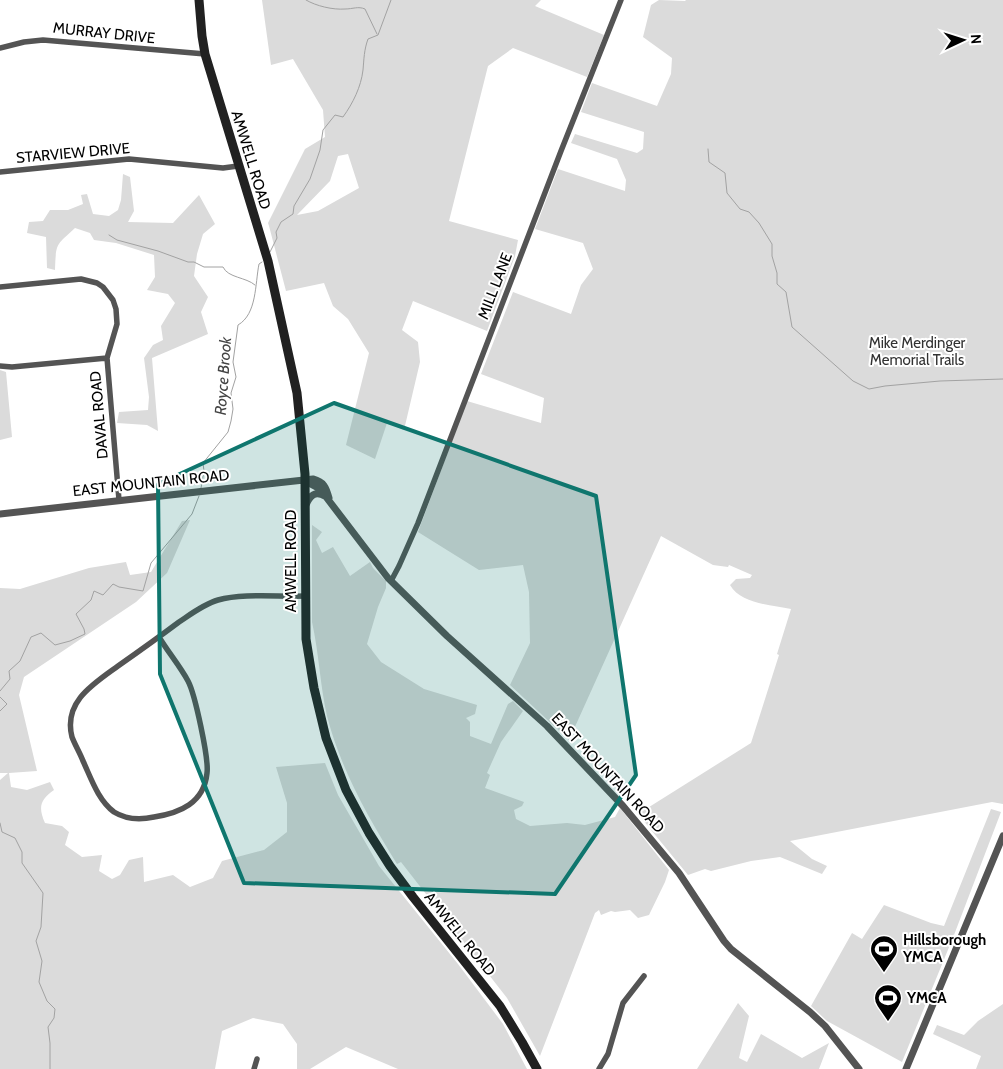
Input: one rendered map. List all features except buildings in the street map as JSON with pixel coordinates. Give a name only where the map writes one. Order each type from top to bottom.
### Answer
[{"type":"main road","name":"AMWELL ROAD","points":[[199,0],[202,36],[206,54],[268,261],[293,370],[301,424],[305,481],[306,639],[314,688],[326,738],[350,798],[390,866],[500,1006],[537,1069]]},
{"type":"street","name":"MILL LANE","points":[[391,581],[418,523],[621,0]]},
{"type":"street","name":"MURRAY DRIVE","points":[[0,48],[24,42],[43,40],[206,54]]},
{"type":"street","name":"STARVIEW DRIVE","points":[[0,172],[129,159],[223,168],[238,166]]},
{"type":"street","name":"DAVAL ROAD","points":[[0,287],[81,279],[97,283],[109,294],[116,308],[116,324],[107,358],[119,500]]},
{"type":"street","name":"DAVAL ROAD","points":[[0,366],[12,367],[107,358]]},
{"type":"street","name":"EAST MOUNTAIN ROAD","points":[[0,514],[313,479],[321,482],[326,487],[327,498],[391,581],[453,642],[547,726],[592,772],[679,873],[727,945],[810,1012],[859,1069]]},
{"type":"street","points":[[305,507],[308,498],[314,494],[320,493],[327,498]]},
{"type":"street","points":[[159,637],[189,682],[207,761],[207,775],[203,790],[186,808],[172,814],[142,820],[131,819],[114,812],[99,794],[73,738],[72,715],[79,698],[91,686],[159,637],[200,608],[217,600],[241,596],[305,596]]},
{"type":"street","points":[[906,1069],[1003,836]]},
{"type":"street","points":[[600,1069],[610,1048],[623,1003],[644,976]]},
{"type":"street","points":[[254,1069],[257,1059]]},
{"type":"highlighted area","points":[[334,403],[596,496],[636,775],[555,894],[244,883],[160,674],[158,484]]},
{"type":"green space","points":[[262,0],[541,0],[535,6],[604,35],[587,77],[513,48],[488,66],[449,221],[518,240],[515,256],[487,331],[413,301],[402,330],[418,342],[420,362],[404,430],[387,423],[375,459],[346,445],[369,353],[348,319],[333,306],[324,283],[286,291],[268,223],[305,149],[325,137],[323,110],[293,59],[271,65]],"holes":[[[348,154],[359,188],[318,211],[297,215],[330,181],[338,156]]]},
{"type":"green space","name":"Mike Merdinger Memorial Trails","points":[[659,0],[1003,0],[1003,804],[992,802],[790,841],[812,859],[827,866],[822,874],[780,857],[751,861],[711,871],[705,869],[688,875],[638,814],[751,743],[779,655],[777,654],[791,609],[749,600],[741,596],[730,585],[736,579],[750,578],[752,575],[729,565],[728,567],[713,565],[661,536],[569,740],[510,685],[530,643],[529,592],[523,565],[479,570],[418,532],[467,401],[541,423],[544,398],[481,374],[513,292],[571,314],[581,285],[593,269],[583,243],[535,229],[558,169],[625,191],[626,180],[617,159],[571,143],[575,134],[637,153],[643,149],[644,132],[581,112],[592,83],[657,106],[671,74],[672,58],[643,37],[651,5]]},
{"type":"green space","points":[[123,174],[130,177],[134,211],[128,222],[173,223],[199,195],[215,224],[203,234],[197,254],[194,276],[208,297],[201,312],[208,334],[152,358],[158,431],[147,425],[117,423],[119,412],[148,410],[149,397],[144,358],[153,345],[163,340],[161,326],[175,303],[168,294],[147,290],[155,277],[154,255],[116,243],[94,240],[90,233],[75,228],[58,245],[55,270],[47,268],[46,237],[27,233],[29,222],[43,221],[50,210],[68,210],[83,204],[81,195],[87,194],[93,214],[109,216],[118,210],[121,200]]},
{"type":"green space","points":[[0,370],[6,372],[12,437],[0,440]]},
{"type":"green space","points":[[190,520],[167,573],[136,602],[24,677],[19,695],[37,771],[9,773],[11,787],[27,790],[50,782],[54,790],[43,801],[41,808],[45,823],[62,826],[69,832],[65,845],[82,857],[102,855],[99,871],[112,879],[120,875],[129,860],[143,857],[144,882],[173,875],[190,887],[213,878],[222,861],[264,850],[287,832],[287,803],[276,767],[325,763],[338,795],[379,866],[458,964],[503,1024],[527,1069],[398,1069],[346,1047],[310,1069],[297,1069],[297,1044],[283,1024],[253,1018],[222,1031],[215,1069],[0,1069],[0,780],[8,773],[0,773],[0,588],[20,589],[89,568],[126,562],[130,575],[151,572],[182,521]]},
{"type":"green space","points":[[312,525],[322,532],[316,540],[322,553],[333,547],[350,576],[370,562],[373,568],[386,581],[386,588],[367,644],[381,662],[424,689],[477,705],[475,714],[466,718],[470,722],[470,736],[491,744],[508,704],[513,701],[523,711],[501,742],[487,773],[490,775],[485,788],[524,802],[522,806],[514,810],[516,819],[530,826],[567,823],[585,825],[615,817],[620,808],[669,870],[649,915],[638,918],[630,910],[611,911],[601,915],[599,910],[595,913],[540,1056],[507,998],[401,862],[397,864],[356,793],[333,736],[323,693],[312,622]]},
{"type":"green space","name":"Hillsborough YMCA","points":[[991,809],[1001,812],[954,935],[902,1062],[827,1021],[811,1006],[852,933],[862,939],[884,905],[944,926]]},
{"type":"green space","points":[[738,1003],[749,1016],[739,1058],[747,1062],[761,1034],[802,1058],[829,1043],[819,1069],[697,1069]]},
{"type":"green space","points":[[1003,1004],[1003,1069],[976,1069],[981,1056],[933,1034],[937,1025],[964,1035],[978,1021]]},
{"type":"waterway","points":[[306,0],[330,8],[365,9],[377,34]]},
{"type":"waterway","name":"Royce Brook","points":[[270,252],[277,238],[276,232],[281,222],[293,214],[294,206],[310,179],[320,150],[323,130],[335,115],[343,117],[356,95],[362,76],[368,39],[378,35],[391,0]]},
{"type":"waterway","points":[[708,149],[709,162],[725,173],[727,193],[740,209],[749,212],[759,223],[772,244],[777,284],[786,292],[792,327],[853,381],[869,389],[940,381],[1003,379]]},
{"type":"waterway","points":[[109,235],[117,240],[158,251],[188,262],[194,262],[204,267],[223,267],[225,271],[255,285]]},
{"type":"waterway","name":"Royce Brook","points":[[201,488],[204,471],[203,463],[228,432],[231,421],[233,409],[231,393],[236,377],[233,362],[238,325],[249,314],[256,289],[259,264],[262,262]]},
{"type":"waterway","name":"Royce Brook","points":[[0,691],[10,679],[9,671],[20,661],[31,637],[41,633],[55,645],[85,634],[76,614],[91,600],[94,591],[103,595],[113,584],[119,587],[143,591],[151,563],[192,514],[199,496]]},
{"type":"waterway","name":"Royce Brook","points":[[0,697],[7,704],[0,711]]},
{"type":"waterway","name":"Royce Brook","points":[[0,823],[2,832],[15,838],[22,852],[22,863],[43,893],[41,927],[36,941],[42,961],[39,982],[47,1001],[55,1009],[54,1018],[48,1027],[50,1069]]},
{"type":"place","name":"Hillsborough YMCA","points":[[884,973]]},
{"type":"place","name":"YMCA","points":[[888,1022]]}]
